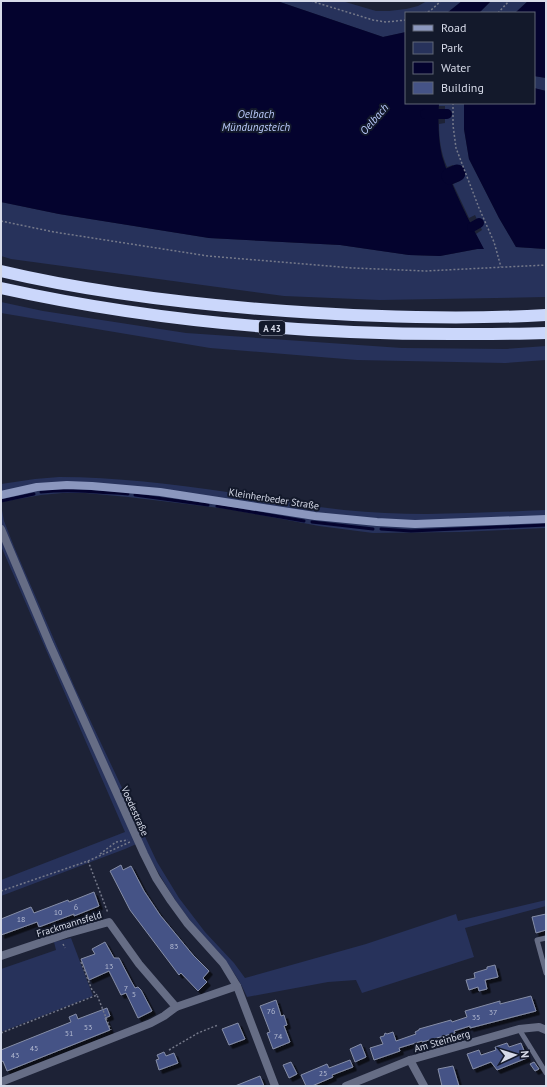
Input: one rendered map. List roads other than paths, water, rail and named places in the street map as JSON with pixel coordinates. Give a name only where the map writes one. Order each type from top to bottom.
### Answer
[{"type":"highway","name":"A 43","points":[[1,271],[147,298],[239,307],[331,314],[403,317],[546,315]]},
{"type":"highway","name":"A 43","points":[[1,288],[80,304],[149,314],[276,328],[422,334],[546,333]]},
{"type":"street","name":"Kleinherbeder Straße","points":[[1,495],[37,487],[67,485],[92,486],[160,492],[315,516],[377,522],[432,524],[546,519]]},
{"type":"street","name":"Voedestraße","points":[[1,529],[136,838],[156,878],[171,901],[187,923],[222,963],[237,986],[275,1086]]},
{"type":"street","name":"Frackmannsfeld","points":[[1,956],[66,934],[109,922],[139,964],[176,1007]]},
{"type":"street","points":[[1,1082],[150,1023],[164,1016],[176,1007],[237,986]]},
{"type":"street","name":"Am Steinberg","points":[[346,1086],[410,1060],[519,1029],[544,1028]]},
{"type":"street","points":[[410,1060],[424,1086]]},
{"type":"lane","points":[[546,938],[537,940],[546,973]]},
{"type":"lane","points":[[519,1029],[546,1073]]},
{"type":"water","name":"Oelbach Mündungsteich","points":[[1,1],[277,1],[383,37],[405,32],[405,104],[439,104],[438,116],[442,156],[455,191],[484,249],[440,256],[409,255],[340,245],[209,238],[59,214],[1,202]]},
{"type":"water","points":[[462,1],[491,1],[480,12],[448,12]]},
{"type":"water","points":[[528,1],[546,1],[546,78],[535,76],[535,12],[516,12]]},
{"type":"water","points":[[535,88],[546,91],[546,249],[516,247],[499,218],[469,159],[464,129],[464,104],[535,104]]},
{"type":"waterway","points":[[425,114],[447,114]]},
{"type":"waterway","name":"Oelbach","points":[[450,176],[457,173]]},
{"type":"waterway","points":[[472,227],[479,223]]},
{"type":"waterway","points":[[41,492],[74,491],[128,494]]},
{"type":"waterway","points":[[1,501],[34,494]]},
{"type":"waterway","points":[[135,495],[208,505]]},
{"type":"waterway","points":[[217,506],[304,521]]},
{"type":"waterway","points":[[312,522],[373,529]]},
{"type":"waterway","points":[[381,529],[411,531],[546,525]]}]
